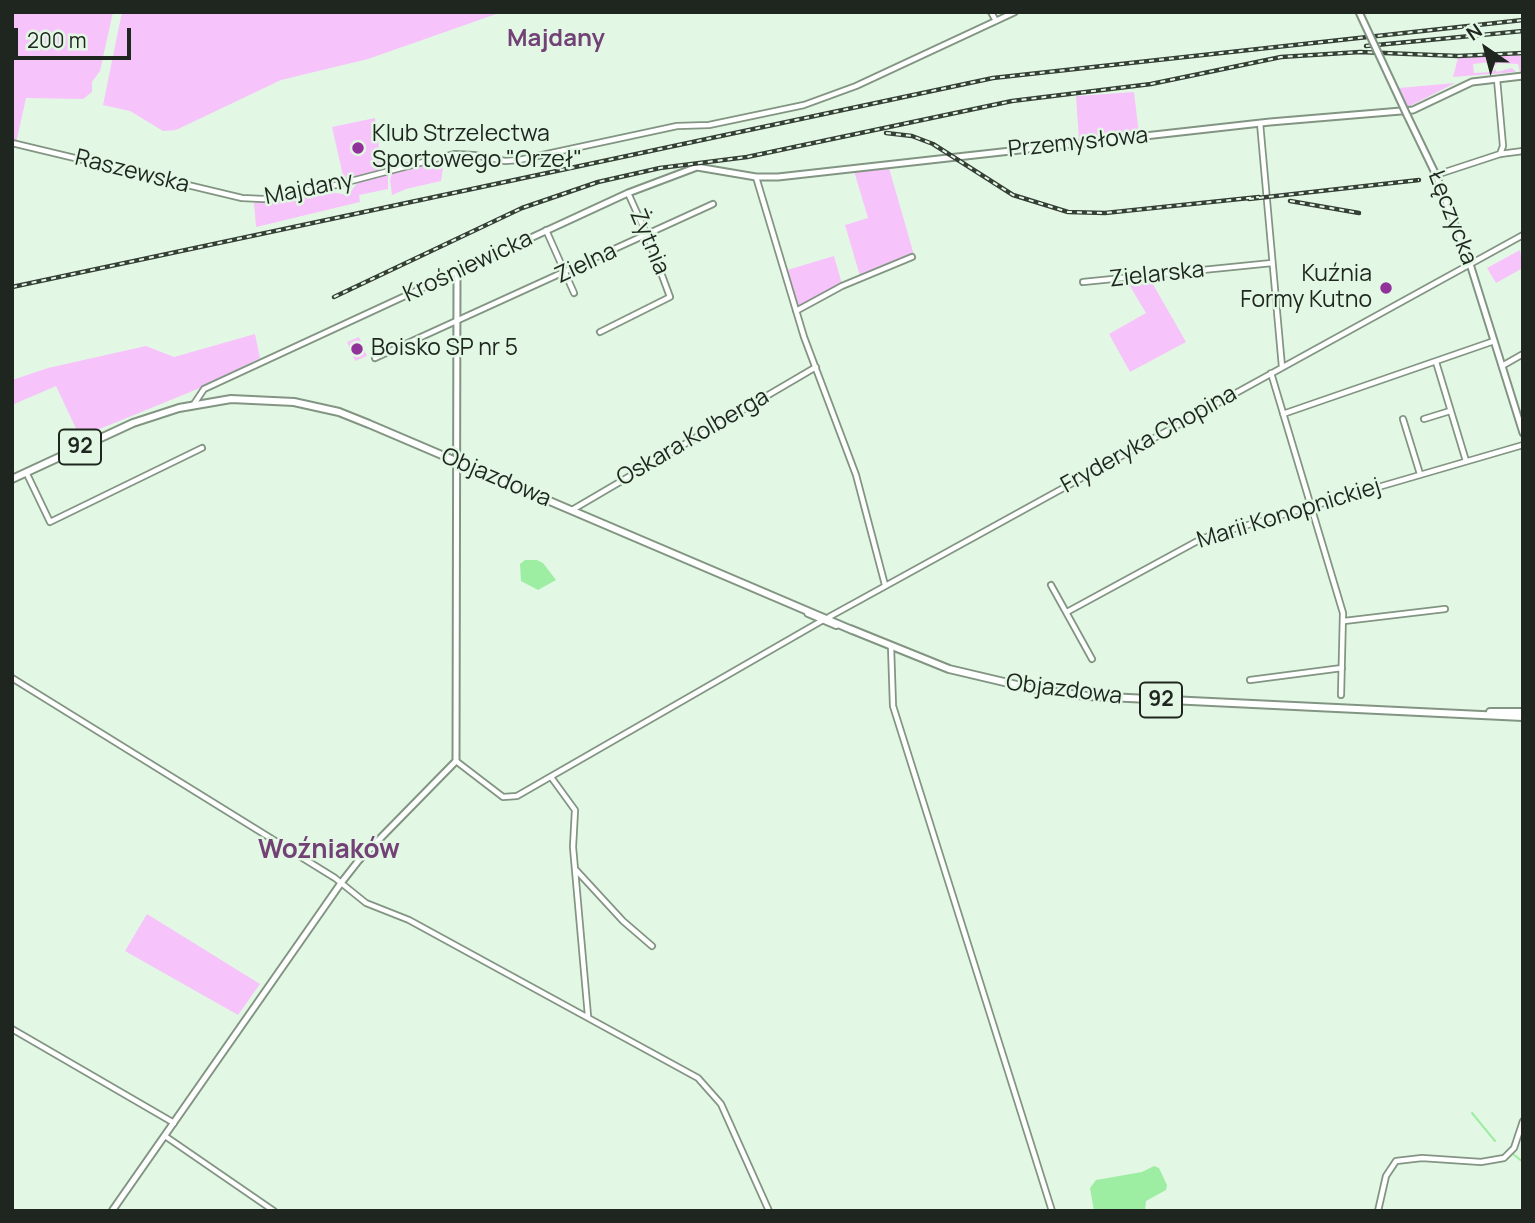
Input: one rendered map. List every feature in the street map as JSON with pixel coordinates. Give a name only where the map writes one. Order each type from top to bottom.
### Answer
[{"type":"main road","name":"Objazdowa","points":[[194,404],[252,399],[339,412],[852,630],[969,675],[1062,694],[1523,715]]},
{"type":"main road","name":"92","points":[[12,479],[133,423],[194,404]]},
{"type":"street","points":[[991,12],[996,21]]},
{"type":"street","name":"Majdany","points":[[252,200],[325,188],[454,154],[505,161],[519,160],[677,126],[694,126],[824,99],[1015,12]]},
{"type":"street","name":"Łęczycka","points":[[1359,12],[1436,175],[1470,264],[1523,433]]},
{"type":"street","name":"Przemysłowa","points":[[756,177],[1260,123],[1400,111],[1420,108],[1472,82],[1523,76]]},
{"type":"street","points":[[1497,78],[1503,146],[1500,154]]},
{"type":"street","points":[[1260,123],[1282,367]]},
{"type":"street","name":"Raszewska","points":[[12,144],[252,200]]},
{"type":"street","points":[[1436,175],[1500,154],[1523,151]]},
{"type":"street","name":"Krośniewicka","points":[[194,404],[198,393],[204,390],[628,193],[696,167],[756,177]]},
{"type":"street","points":[[756,177],[796,311],[856,475],[885,586]]},
{"type":"street","name":"Żytnia","points":[[600,332],[670,297],[628,193]]},
{"type":"street","name":"Zielna","points":[[375,358],[713,204]]},
{"type":"street","points":[[546,230],[574,293]]},
{"type":"street","name":"Fryderyka Chopina","points":[[456,761],[503,797],[517,796],[885,586],[1523,235]]},
{"type":"street","points":[[796,311],[842,286],[912,257]]},
{"type":"street","name":"Zielarska","points":[[1083,282],[1272,262]]},
{"type":"street","points":[[112,1211],[341,883],[359,860],[456,761],[457,272]]},
{"type":"street","points":[[1283,414],[1494,341]]},
{"type":"street","points":[[1281,353],[1298,358]]},
{"type":"street","points":[[1502,366],[1523,355]]},
{"type":"street","points":[[1436,362],[1466,461]]},
{"type":"street","name":"Oskara Kolberga","points":[[572,510],[816,368]]},
{"type":"street","points":[[1271,373],[1344,621],[1341,695]]},
{"type":"street","points":[[1424,419],[1450,411]]},
{"type":"street","points":[[1403,419],[1420,474]]},
{"type":"street","name":"Marii Konopnickiej","points":[[1066,612],[1203,538],[1523,445]]},
{"type":"street","points":[[26,472],[50,522],[202,448]]},
{"type":"street","points":[[1051,585],[1092,659]]},
{"type":"street","points":[[1344,621],[1445,609]]},
{"type":"street","points":[[891,646],[893,706],[1052,1211]]},
{"type":"street","points":[[1250,680],[1342,668]]},
{"type":"street","points":[[12,678],[341,883],[366,903],[409,920],[588,1016],[707,1085],[722,1104],[769,1211]]},
{"type":"street","points":[[551,777],[575,810],[576,870],[588,1016]]},
{"type":"street","points":[[576,870],[623,921],[652,946]]},
{"type":"street","points":[[12,1029],[174,1123]]},
{"type":"street","points":[[1378,1211],[1386,1176],[1396,1161],[1422,1158],[1481,1162],[1504,1158],[1514,1148],[1523,1121]]},
{"type":"street","points":[[165,1136],[274,1211]]},
{"type":"shaded area","points":[[12,12],[113,12],[100,71],[92,82],[92,92],[83,99],[26,98],[16,143],[12,142]]},
{"type":"shaded area","points":[[122,12],[502,12],[368,59],[281,80],[176,130],[163,131],[130,111],[103,105]]},
{"type":"shaded area","points":[[1523,55],[1523,71],[1520,72],[1518,64],[1498,63],[1493,67],[1491,62],[1473,64],[1474,73],[1512,68],[1516,72],[1453,77],[1458,58]]},
{"type":"shaded area","points":[[1455,83],[1408,107],[1399,88]]},
{"type":"shaded area","points":[[1134,92],[1139,134],[1079,140],[1076,96]]},
{"type":"shaded area","name":"Klub Strzelectwa Sportowego \"Orzeł\"","points":[[375,118],[382,169],[344,180],[332,127]]},
{"type":"shaded area","points":[[444,160],[441,181],[392,195],[392,173]]},
{"type":"shaded area","points":[[889,168],[914,255],[860,276],[845,225],[868,218],[854,171]]},
{"type":"shaded area","points":[[388,174],[388,189],[359,195],[360,202],[256,227],[254,203],[325,191],[348,195],[358,182]]},
{"type":"shaded area","points":[[1520,250],[1523,268],[1496,283],[1487,268]]},
{"type":"shaded area","points":[[834,256],[842,284],[799,308],[787,270]]},
{"type":"shaded area","points":[[1150,279],[1186,342],[1130,372],[1109,334],[1146,313],[1127,281]]},
{"type":"shaded area","points":[[255,334],[260,358],[200,388],[80,437],[56,386],[12,405],[12,380],[48,368],[146,346],[174,357]]},
{"type":"shaded area","name":"Boisko SP nr 5","points":[[359,337],[367,356],[355,361],[347,342]]},
{"type":"shaded area","points":[[525,560],[543,563],[556,580],[538,590],[521,581],[520,564]]},
{"type":"shaded area","points":[[147,914],[260,984],[238,1015],[125,951]]},
{"type":"shaded area","points":[[1154,1166],[1159,1168],[1167,1185],[1166,1190],[1146,1201],[1145,1211],[1094,1211],[1090,1188],[1096,1180],[1142,1172]]},
{"type":"waterway","points":[[1472,1113],[1495,1141]]},
{"type":"waterway","points":[[1513,1154],[1523,1162]]},
{"type":"railway","points":[[12,287],[993,78],[1523,20]]},
{"type":"railway","points":[[1366,46],[1523,31]]},
{"type":"railway","points":[[334,297],[522,208],[598,182],[660,168],[747,157],[1012,101],[1151,84],[1281,57],[1360,52],[1458,56],[1523,53]]},
{"type":"railway","points":[[886,133],[912,136],[933,144],[1013,195],[1068,212],[1105,213],[1259,197]]},
{"type":"railway","points":[[1249,199],[1419,180]]},
{"type":"railway","points":[[1290,201],[1359,213]]},
{"type":"place","name":"Klub Strzelectwa Sportowego \"Orzeł\"","points":[[358,148]]},
{"type":"place","name":"Kuźnia Formy Kutno","points":[[1386,288]]},
{"type":"place","name":"Boisko SP nr 5","points":[[357,349]]},
{"type":"district","name":"Majdany","points":[[556,39]]},
{"type":"district","name":"Woźniaków","points":[[329,851]]}]
